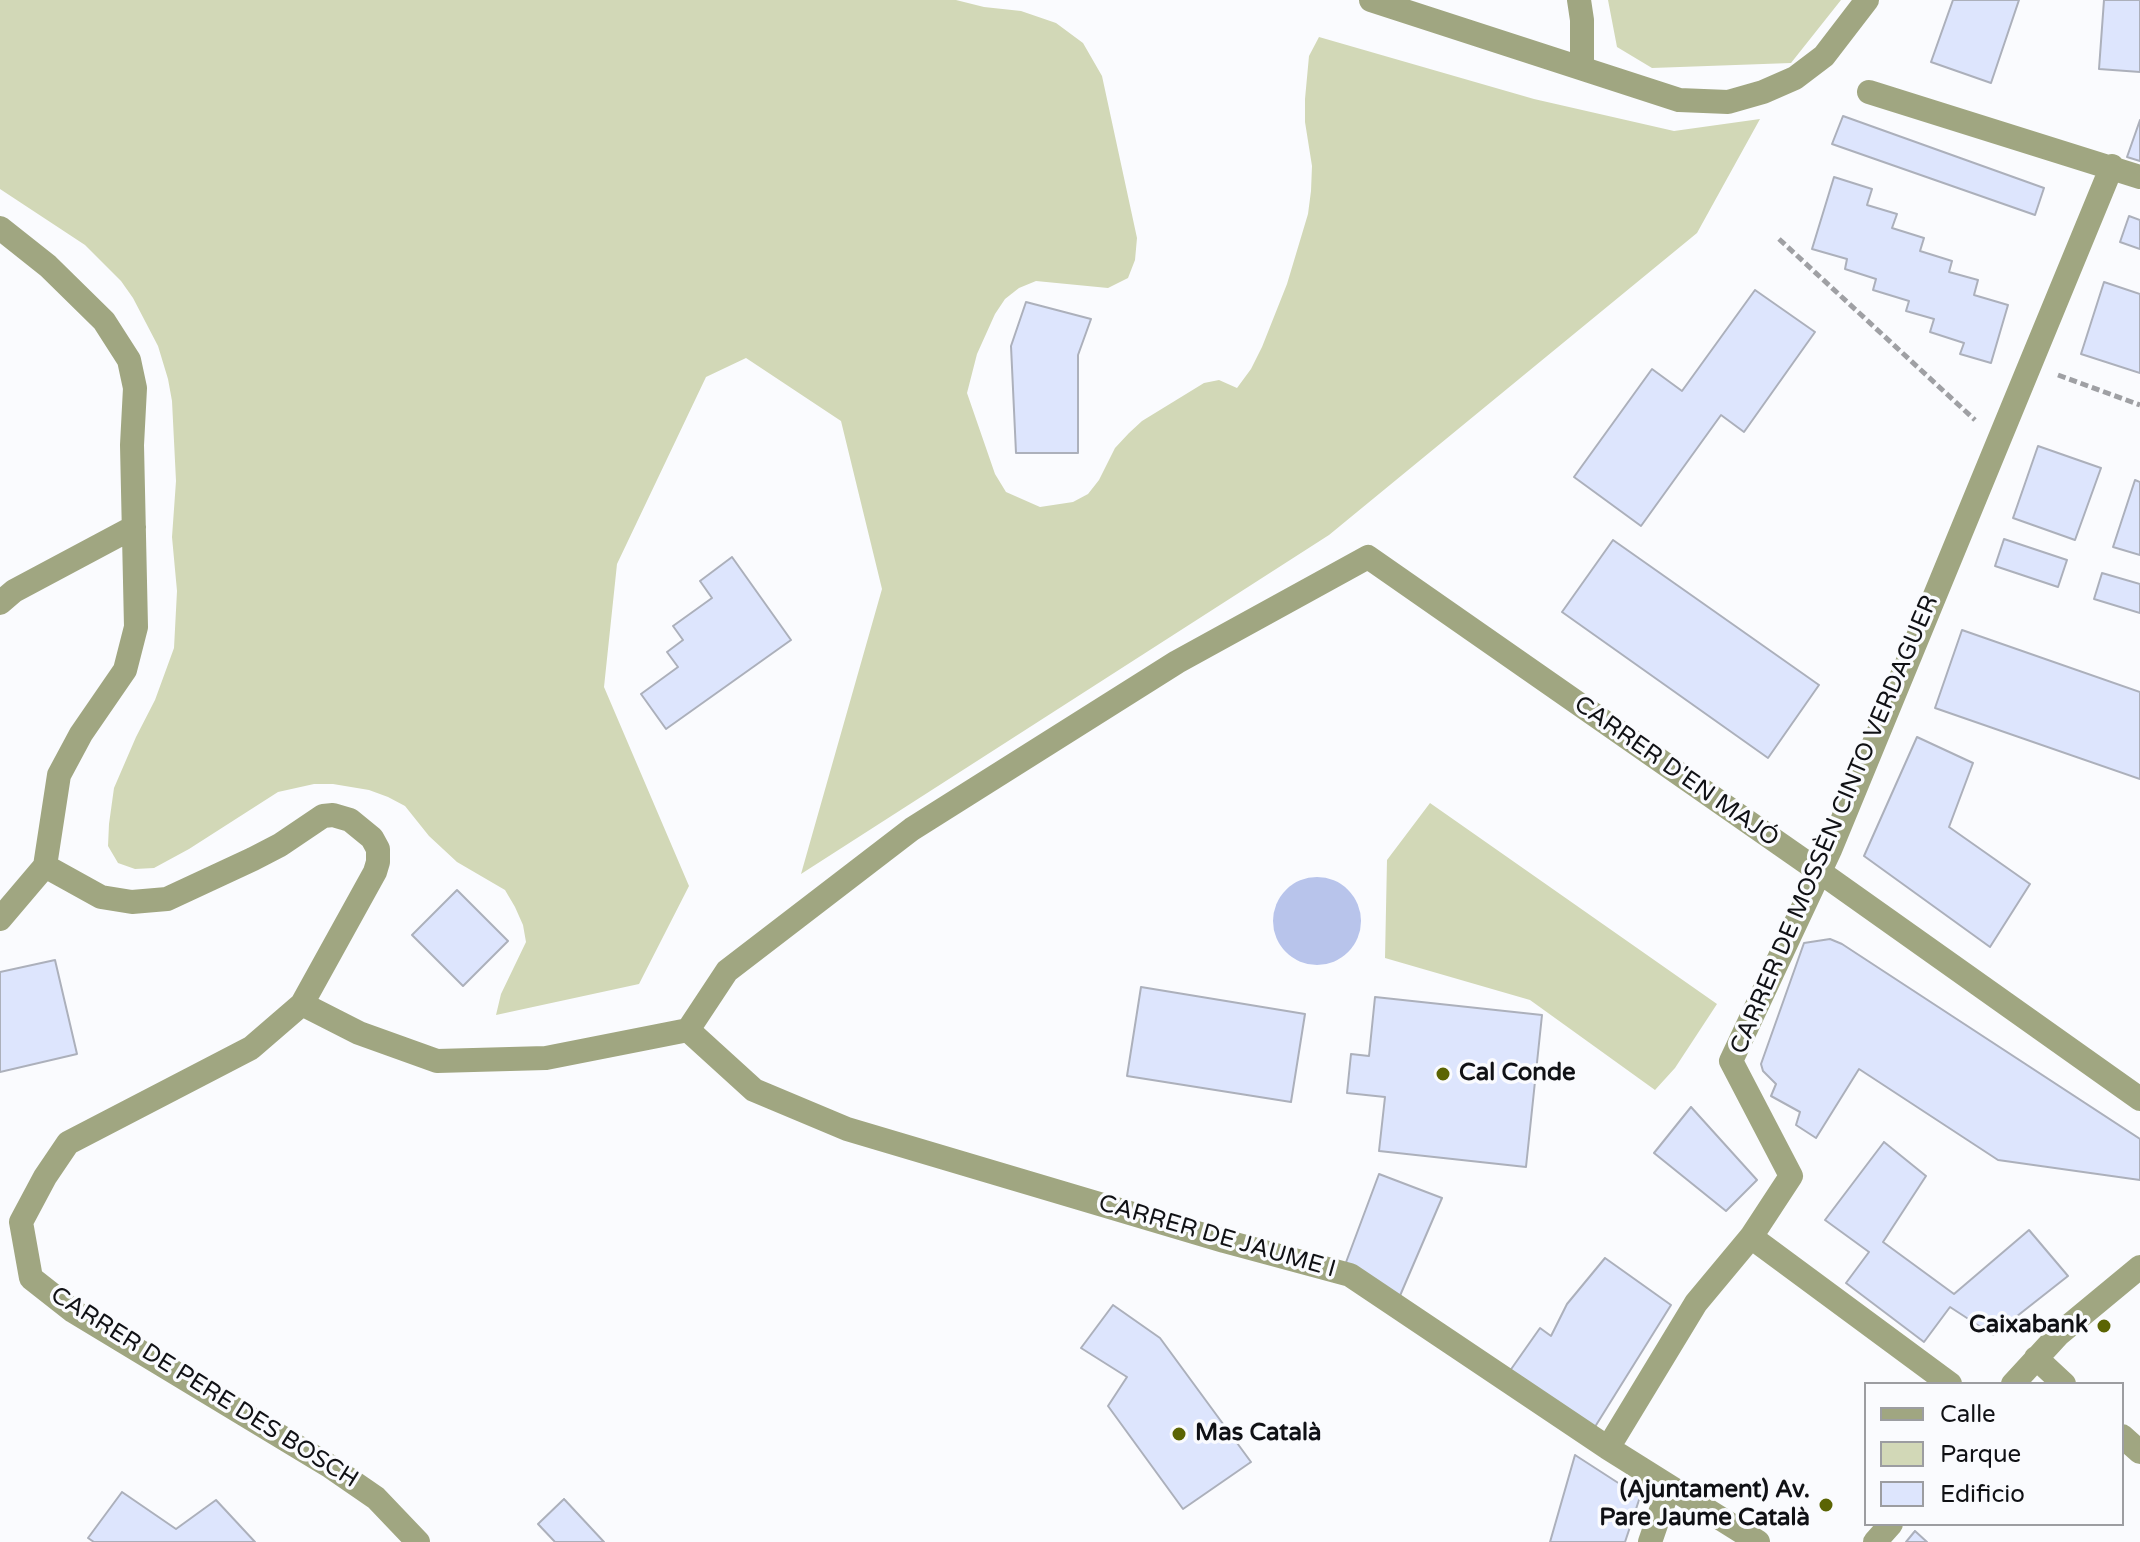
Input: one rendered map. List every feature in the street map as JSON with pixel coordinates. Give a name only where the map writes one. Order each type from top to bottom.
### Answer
[{"type":"street","points":[[1371,0],[1679,100],[1728,102],[1795,78],[1824,56],[1867,0]]},
{"type":"street","points":[[1579,0],[1582,68]]},
{"type":"street","points":[[1869,92],[2140,177]]},
{"type":"street","name":"CARRER DE MOSSÈN CINTO VERDAGUER","points":[[1608,1448],[1696,1303],[1751,1237],[1791,1176],[1731,1061],[1820,872],[2112,166]]},
{"type":"street","points":[[0,228],[48,266],[104,321],[129,360],[135,388],[132,445],[136,627],[125,670],[81,734],[59,775],[45,866],[0,919]]},
{"type":"street","points":[[0,603],[14,591],[134,527]]},
{"type":"street","name":"CARRER D'EN MAJÓ","points":[[688,1030],[727,971],[912,829],[1177,662],[1368,557],[2140,1099]]},
{"type":"street","name":"CARRER DE PERE DES BOSCH","points":[[45,866],[101,897],[132,902],[167,899],[280,845],[323,816],[333,815],[350,820],[372,838],[378,849],[378,862],[370,882],[302,1004],[251,1048],[68,1143],[21,1222],[31,1278],[73,1311],[365,1490],[418,1542]]},
{"type":"street","points":[[302,1004],[359,1033],[437,1061],[546,1058],[688,1030]]},
{"type":"street","name":"CARRER DE JAUME I","points":[[688,1030],[754,1090],[847,1129],[1224,1241],[1350,1275],[1608,1448],[1758,1542]]},
{"type":"street","points":[[1751,1237],[1947,1382]]},
{"type":"street","points":[[2015,1382],[2059,1334],[2140,1267]]},
{"type":"street","points":[[2036,1358],[2062,1382]]},
{"type":"street","points":[[2124,1438],[2140,1452]]},
{"type":"street","points":[[1650,1542],[1669,1487]]},
{"type":"street","points":[[1875,1542],[1889,1526]]},
{"type":"path","points":[[1779,239],[1998,442]]},
{"type":"path","points":[[2030,365],[2140,405]]},
{"type":"green space","points":[[0,0],[956,0],[1021,11],[1056,23],[1083,43],[1102,76],[1137,238],[1135,260],[1128,278],[1108,288],[1036,281],[1019,288],[1005,299],[995,314],[977,354],[967,393],[995,474],[1006,492],[1040,507],[1073,502],[1088,494],[1115,448],[1142,421],[1204,383],[1219,380],[1237,388],[1251,369],[1287,284],[1308,214],[1312,166],[1305,99],[1309,56],[1319,37],[1534,99],[1674,131],[1760,119],[1697,233],[1329,535],[801,874],[882,589],[841,421],[746,358],[706,377],[617,564],[604,687],[689,886],[639,984],[496,1015],[501,994],[526,942],[515,907],[505,890],[457,862],[429,836],[405,806],[388,797],[369,790],[333,784],[314,784],[278,792],[154,868],[135,869],[118,863],[108,846],[114,788],[155,700],[174,648],[177,591],[172,537],[176,481],[172,401],[158,346],[121,281],[85,245],[0,189]]},
{"type":"green space","points":[[1608,0],[1841,0],[1791,63],[1652,68],[1617,47]]},
{"type":"green space","points":[[1430,803],[1717,1004],[1675,1068],[1655,1090],[1530,1000],[1385,958],[1387,860]]},
{"type":"water","points":[[1317,877],[1334,881],[1348,890],[1357,904],[1361,921],[1357,938],[1348,952],[1334,961],[1317,965],[1300,961],[1286,952],[1277,938],[1273,921],[1277,904],[1286,890],[1300,881]]},
{"type":"building","points":[[1953,0],[2019,0],[1991,83],[1931,62]]},
{"type":"building","points":[[2104,0],[2140,0],[2140,72],[2099,69]]},
{"type":"building","points":[[1843,116],[2044,188],[2035,215],[1832,144]]},
{"type":"building","points":[[2140,120],[2140,161],[2127,157]]},
{"type":"building","points":[[1834,177],[1872,189],[1867,205],[1897,214],[1892,228],[1924,238],[1920,251],[1952,261],[1949,272],[1978,280],[1974,295],[2008,305],[1991,363],[1960,354],[1964,343],[1930,332],[1934,319],[1906,311],[1909,301],[1873,290],[1876,279],[1845,269],[1847,259],[1812,249]]},
{"type":"building","points":[[2129,216],[2140,220],[2140,249],[2120,242]]},
{"type":"building","points":[[2104,282],[2140,294],[2140,373],[2081,354]]},
{"type":"building","points":[[1755,290],[1815,332],[1744,432],[1721,415],[1641,526],[1574,477],[1652,369],[1682,391]]},
{"type":"building","points":[[1026,302],[1091,319],[1078,355],[1078,453],[1016,453],[1011,346]]},
{"type":"building","points":[[2038,446],[2101,468],[2075,540],[2013,518]]},
{"type":"building","points":[[2135,480],[2140,482],[2140,555],[2113,547]]},
{"type":"building","points":[[2004,539],[2067,560],[2058,587],[1995,566]]},
{"type":"building","points":[[1613,540],[1819,685],[1768,758],[1562,612]]},
{"type":"building","points":[[732,557],[791,640],[666,729],[641,694],[678,667],[667,652],[683,640],[673,626],[712,598],[700,581]]},
{"type":"building","points":[[2102,573],[2140,584],[2140,613],[2094,599]]},
{"type":"building","points":[[1962,630],[2140,692],[2140,779],[1935,708]]},
{"type":"building","points":[[1917,737],[1973,763],[1949,827],[2030,884],[1990,947],[1864,856]]},
{"type":"building","points":[[457,890],[508,941],[463,986],[412,935]]},
{"type":"building","points":[[1830,939],[2140,1139],[2140,1180],[1998,1160],[1859,1069],[1816,1138],[1796,1125],[1800,1112],[1771,1096],[1776,1084],[1763,1071],[1761,1064],[1804,943]]},
{"type":"building","points":[[55,960],[77,1054],[0,1072],[0,972]]},
{"type":"building","points":[[1141,987],[1305,1014],[1291,1102],[1127,1076]]},
{"type":"building","name":"Cal Conde","points":[[1375,997],[1542,1015],[1526,1167],[1379,1151],[1385,1097],[1347,1093],[1351,1054],[1369,1056]]},
{"type":"building","points":[[1691,1107],[1757,1180],[1726,1211],[1654,1153]]},
{"type":"building","points":[[1884,1142],[1926,1176],[1883,1242],[1954,1294],[2029,1230],[2068,1276],[1993,1335],[1950,1307],[1924,1342],[1846,1283],[1869,1252],[1825,1220]]},
{"type":"building","points":[[1379,1174],[1442,1198],[1399,1298],[1345,1265]]},
{"type":"building","points":[[1605,1258],[1671,1305],[1593,1430],[1507,1375],[1540,1328],[1551,1336],[1567,1304]]},
{"type":"building","name":"Mas Català","points":[[1113,1305],[1160,1338],[1251,1462],[1183,1509],[1108,1406],[1127,1377],[1081,1348]]},
{"type":"building","points":[[1575,1455],[1640,1497],[1625,1542],[1550,1542]]},
{"type":"building","points":[[122,1492],[176,1529],[216,1500],[255,1542],[94,1542],[88,1538]]},
{"type":"building","points":[[564,1499],[604,1542],[555,1542],[538,1524]]},
{"type":"building","points":[[1915,1531],[1927,1542],[1906,1542]]},
{"type":"place","name":"Cal Conde","points":[[1443,1074]]},
{"type":"place","name":"Caixabank","points":[[2104,1326]]},
{"type":"place","name":"Mas Català","points":[[1179,1434]]},
{"type":"place","name":"(Ajuntament) Av. Pare Jaume Català","points":[[1826,1505]]}]
